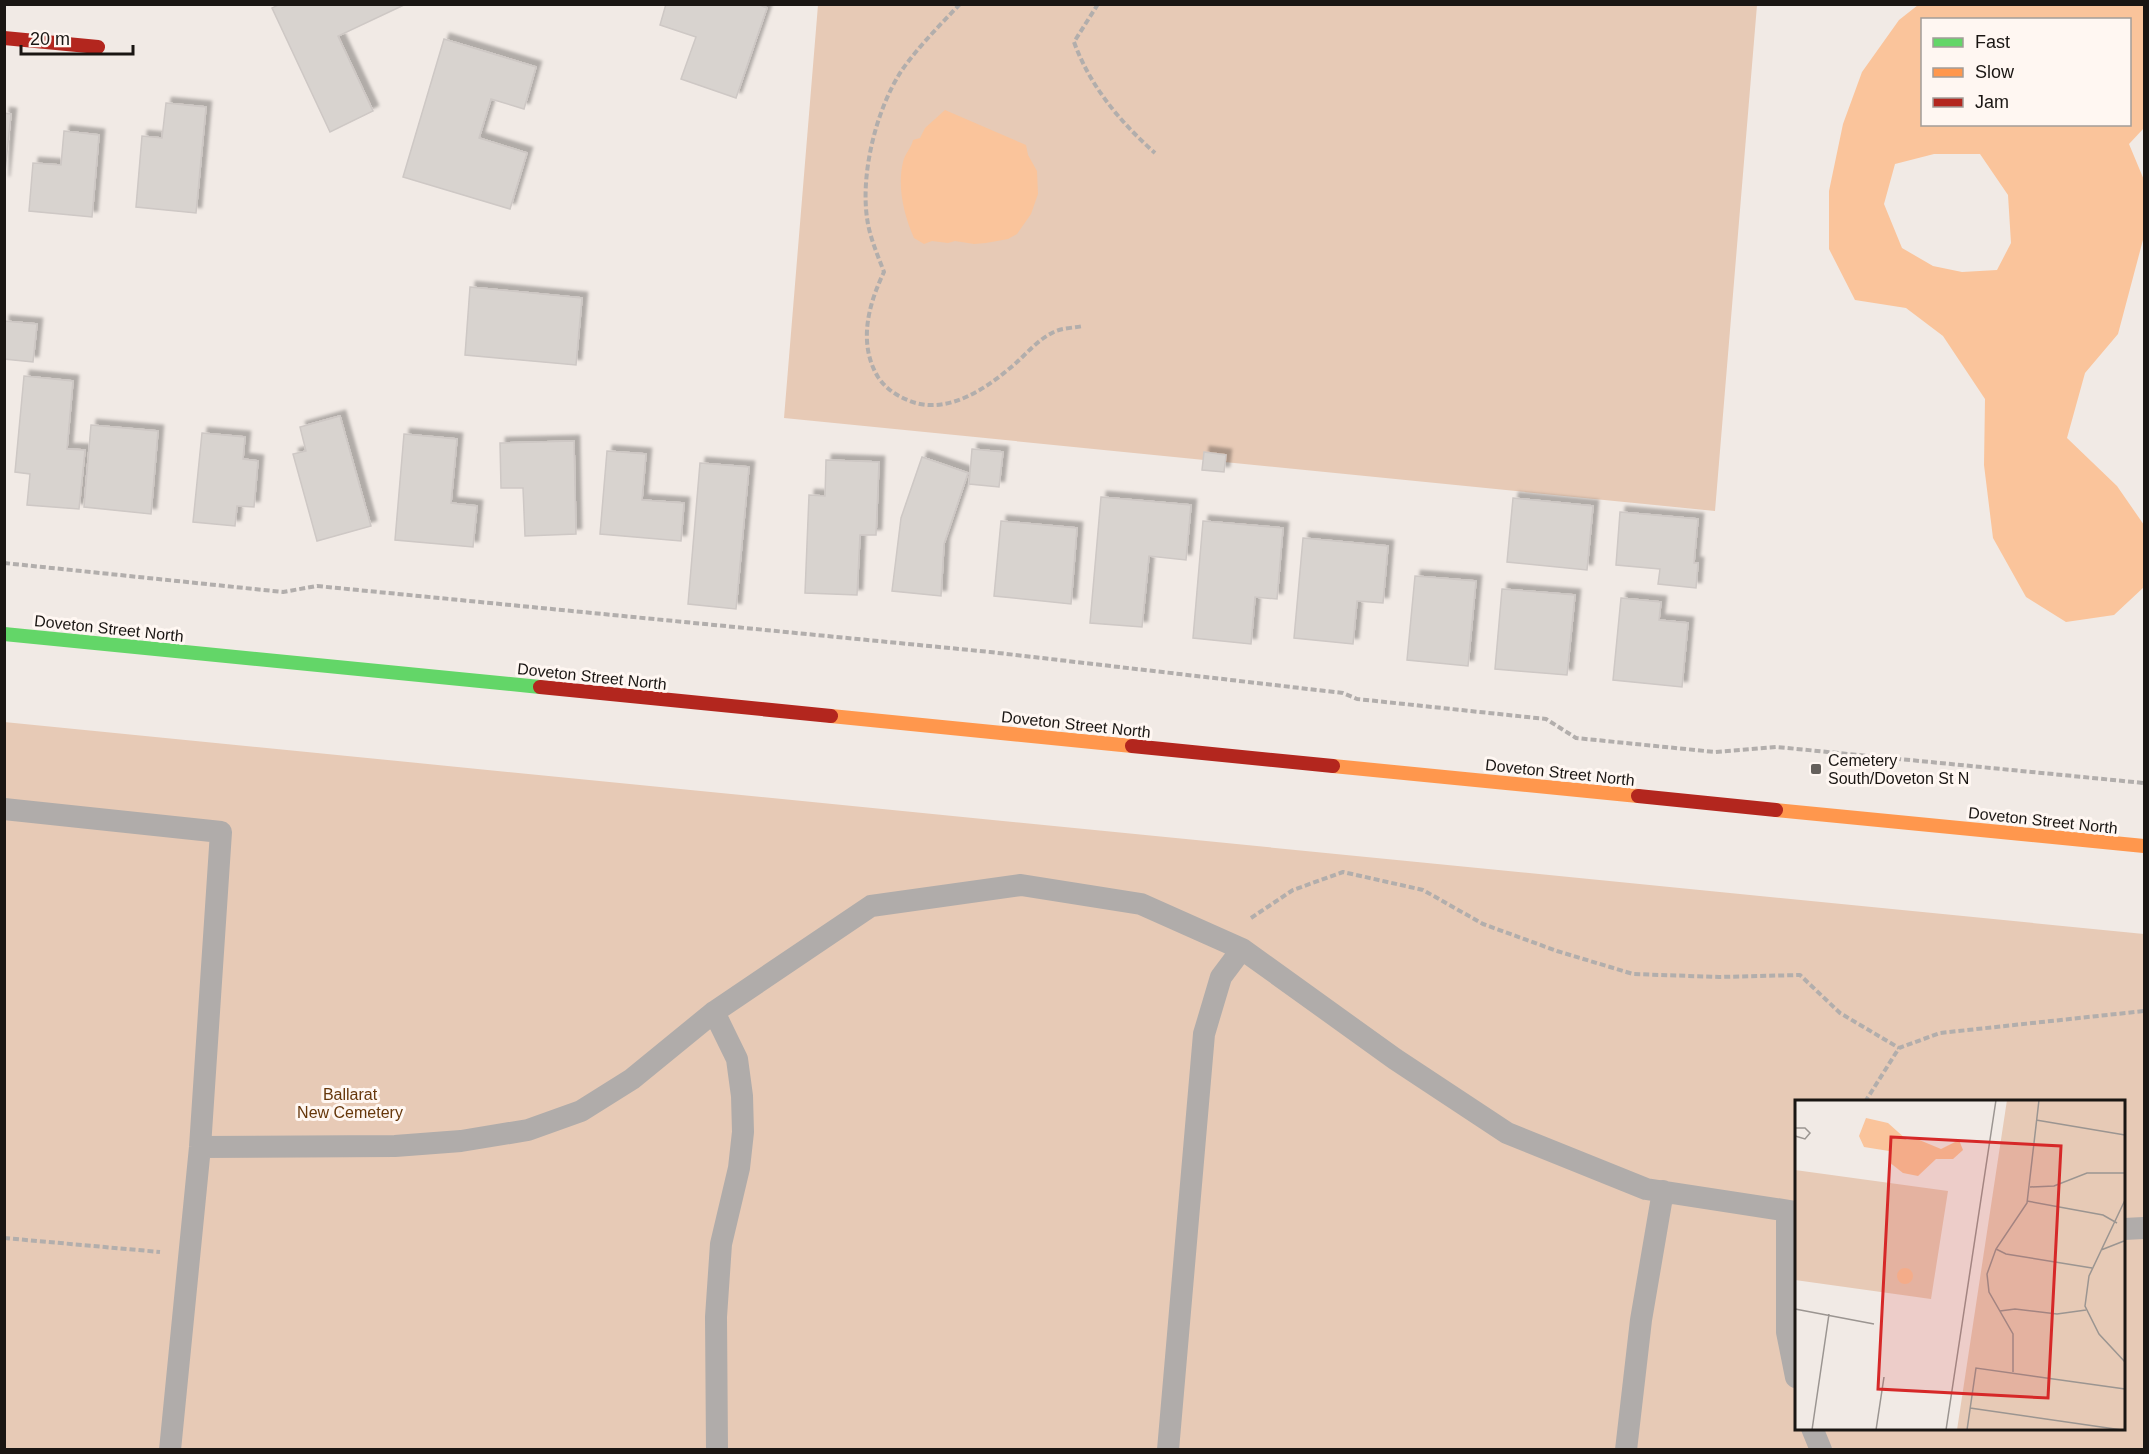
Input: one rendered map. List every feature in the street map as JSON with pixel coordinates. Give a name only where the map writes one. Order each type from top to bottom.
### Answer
[{"type":"street","points":[[4,38],[98,47]]},
{"type":"street","name":"Doveton Street North","points":[[4,634],[2145,846]]},
{"type":"lane","points":[[4,809],[221,832],[200,1147],[170,1449]]},
{"type":"lane","points":[[200,1147],[395,1146],[461,1141],[528,1130],[580,1110],[632,1079],[714,1012],[871,906],[1022,885],[1141,904],[1242,949],[1395,1059],[1507,1133],[1646,1189],[1792,1211],[1787,1332],[1795,1368]]},
{"type":"lane","points":[[1167,1449],[1204,1034],[1221,977],[1242,949]]},
{"type":"lane","points":[[714,1012],[737,1059],[742,1096],[743,1132],[739,1168],[721,1244],[716,1317],[717,1449]]},
{"type":"lane","points":[[1626,1449],[1641,1320],[1663,1191]]},
{"type":"lane","points":[[2125,1229],[2145,1228]]},
{"type":"lane","points":[[1813,1430],[1821,1449]]},
{"type":"path","points":[[960,4],[903,69],[889,93],[877,129],[865,200],[868,226],[884,272],[874,294],[867,319],[867,342],[872,367],[883,386],[900,397],[921,405],[944,405],[965,397],[988,384],[1053,332],[1083,326]]},
{"type":"path","points":[[1098,4],[1074,42],[1082,64],[1116,113],[1155,153]]},
{"type":"path","points":[[4,563],[283,592],[317,585],[990,652],[1343,693],[1357,699],[1546,719],[1576,738],[1706,752],[1729,753],[1777,747],[2145,783]]},
{"type":"path","points":[[1220,940],[1293,890],[1343,872],[1423,890],[1483,924],[1557,951],[1633,974],[1719,977],[1800,975],[1840,1013],[1899,1048]]},
{"type":"path","points":[[1866,1100],[1899,1048],[1940,1033],[2145,1011]]},
{"type":"path","points":[[4,1238],[188,1255]]},
{"type":"green space","points":[[818,5],[1757,5],[1715,511],[784,418]]},
{"type":"green space","name":"Ballarat New Cemetery","points":[[4,722],[2144,934],[2144,1449],[5,1449]]},
{"type":"shaded area","points":[[1918,5],[2144,5],[2144,128],[2129,144],[2144,180],[2144,236],[2118,334],[2085,373],[2067,438],[2117,486],[2144,525],[2144,587],[2114,615],[2066,622],[2026,597],[1993,538],[1984,465],[1985,399],[1943,336],[1906,308],[1855,300],[1829,249],[1829,191],[1843,124],[1862,72],[1899,20]],"holes":[[[1934,154],[1980,154],[2008,195],[2011,243],[1997,270],[1962,272],[1933,266],[1902,248],[1884,204],[1895,164]]]},
{"type":"shaded area","points":[[945,110],[1026,145],[1028,155],[1037,171],[1038,194],[1031,214],[1017,234],[1008,239],[974,244],[932,241],[924,244],[914,238],[903,201],[901,172],[903,162],[913,140],[920,138],[925,128]]},
{"type":"building","points":[[280,4],[406,4],[338,36],[373,111],[330,132],[272,8]]},
{"type":"building","points":[[666,4],[757,4],[767,8],[736,98],[681,79],[696,37],[660,25]]},
{"type":"building","points":[[444,39],[536,67],[524,109],[491,99],[479,138],[527,153],[510,209],[403,177]]},
{"type":"building","points":[[166,103],[206,107],[196,213],[136,207],[142,136],[162,138]]},
{"type":"building","points":[[4,113],[11,114],[4,182]]},
{"type":"building","points":[[64,131],[99,135],[92,217],[29,211],[33,163],[61,165]]},
{"type":"building","points":[[470,287],[582,298],[576,365],[465,355]]},
{"type":"building","points":[[4,321],[37,324],[33,362],[4,359]]},
{"type":"building","points":[[24,376],[73,381],[67,449],[85,450],[79,509],[27,505],[30,474],[15,472]]},
{"type":"building","points":[[340,416],[371,526],[317,541],[293,454],[306,451],[300,427]]},
{"type":"building","points":[[91,425],[158,431],[151,514],[84,507]]},
{"type":"building","points":[[202,433],[245,437],[243,459],[258,461],[254,507],[237,506],[235,526],[193,522]]},
{"type":"building","points":[[404,434],[457,439],[451,503],[477,506],[473,547],[395,540]]},
{"type":"building","points":[[574,441],[576,534],[525,536],[523,488],[501,488],[500,443]]},
{"type":"building","points":[[972,449],[1003,452],[999,487],[969,484]]},
{"type":"building","points":[[607,451],[646,454],[642,500],[684,503],[681,541],[600,534]]},
{"type":"building","points":[[1204,452],[1226,455],[1224,472],[1202,470]]},
{"type":"building","points":[[922,457],[968,473],[944,544],[941,596],[892,591],[901,518]]},
{"type":"building","points":[[826,460],[879,462],[876,535],[860,535],[857,595],[805,593],[809,495],[825,496]]},
{"type":"building","points":[[700,463],[749,467],[736,609],[688,604]]},
{"type":"building","points":[[1101,497],[1191,505],[1186,560],[1149,556],[1142,627],[1090,623]]},
{"type":"building","points":[[1513,498],[1593,506],[1587,570],[1507,562]]},
{"type":"building","points":[[1620,512],[1698,519],[1694,563],[1698,563],[1696,588],[1658,584],[1660,569],[1616,565]]},
{"type":"building","points":[[1001,521],[1077,528],[1071,604],[994,596]]},
{"type":"building","points":[[1203,521],[1283,528],[1277,599],[1255,597],[1251,644],[1193,638]]},
{"type":"building","points":[[1303,538],[1388,546],[1383,603],[1357,601],[1353,644],[1294,638]]},
{"type":"building","points":[[1415,576],[1476,581],[1468,666],[1407,660]]},
{"type":"building","points":[[1502,589],[1575,595],[1567,675],[1495,669]]},
{"type":"building","points":[[1621,598],[1661,602],[1659,620],[1688,623],[1682,687],[1613,680]]},
{"type":"traffic: fast","points":[[4,634],[540,687]]},
{"type":"traffic: slow","points":[[831,716],[1132,746]]},
{"type":"traffic: slow","points":[[1333,766],[1638,796]]},
{"type":"traffic: slow","points":[[1776,810],[2144,846]]},
{"type":"traffic: jam","points":[[4,38],[98,47]]},
{"type":"traffic: jam","points":[[540,687],[831,716]]},
{"type":"traffic: jam","points":[[1132,746],[1333,766]]},
{"type":"traffic: jam","points":[[1638,796],[1776,810]]},
{"type":"place","name":"Cemetery South/Doveton St N","points":[[1816,769]]}]
